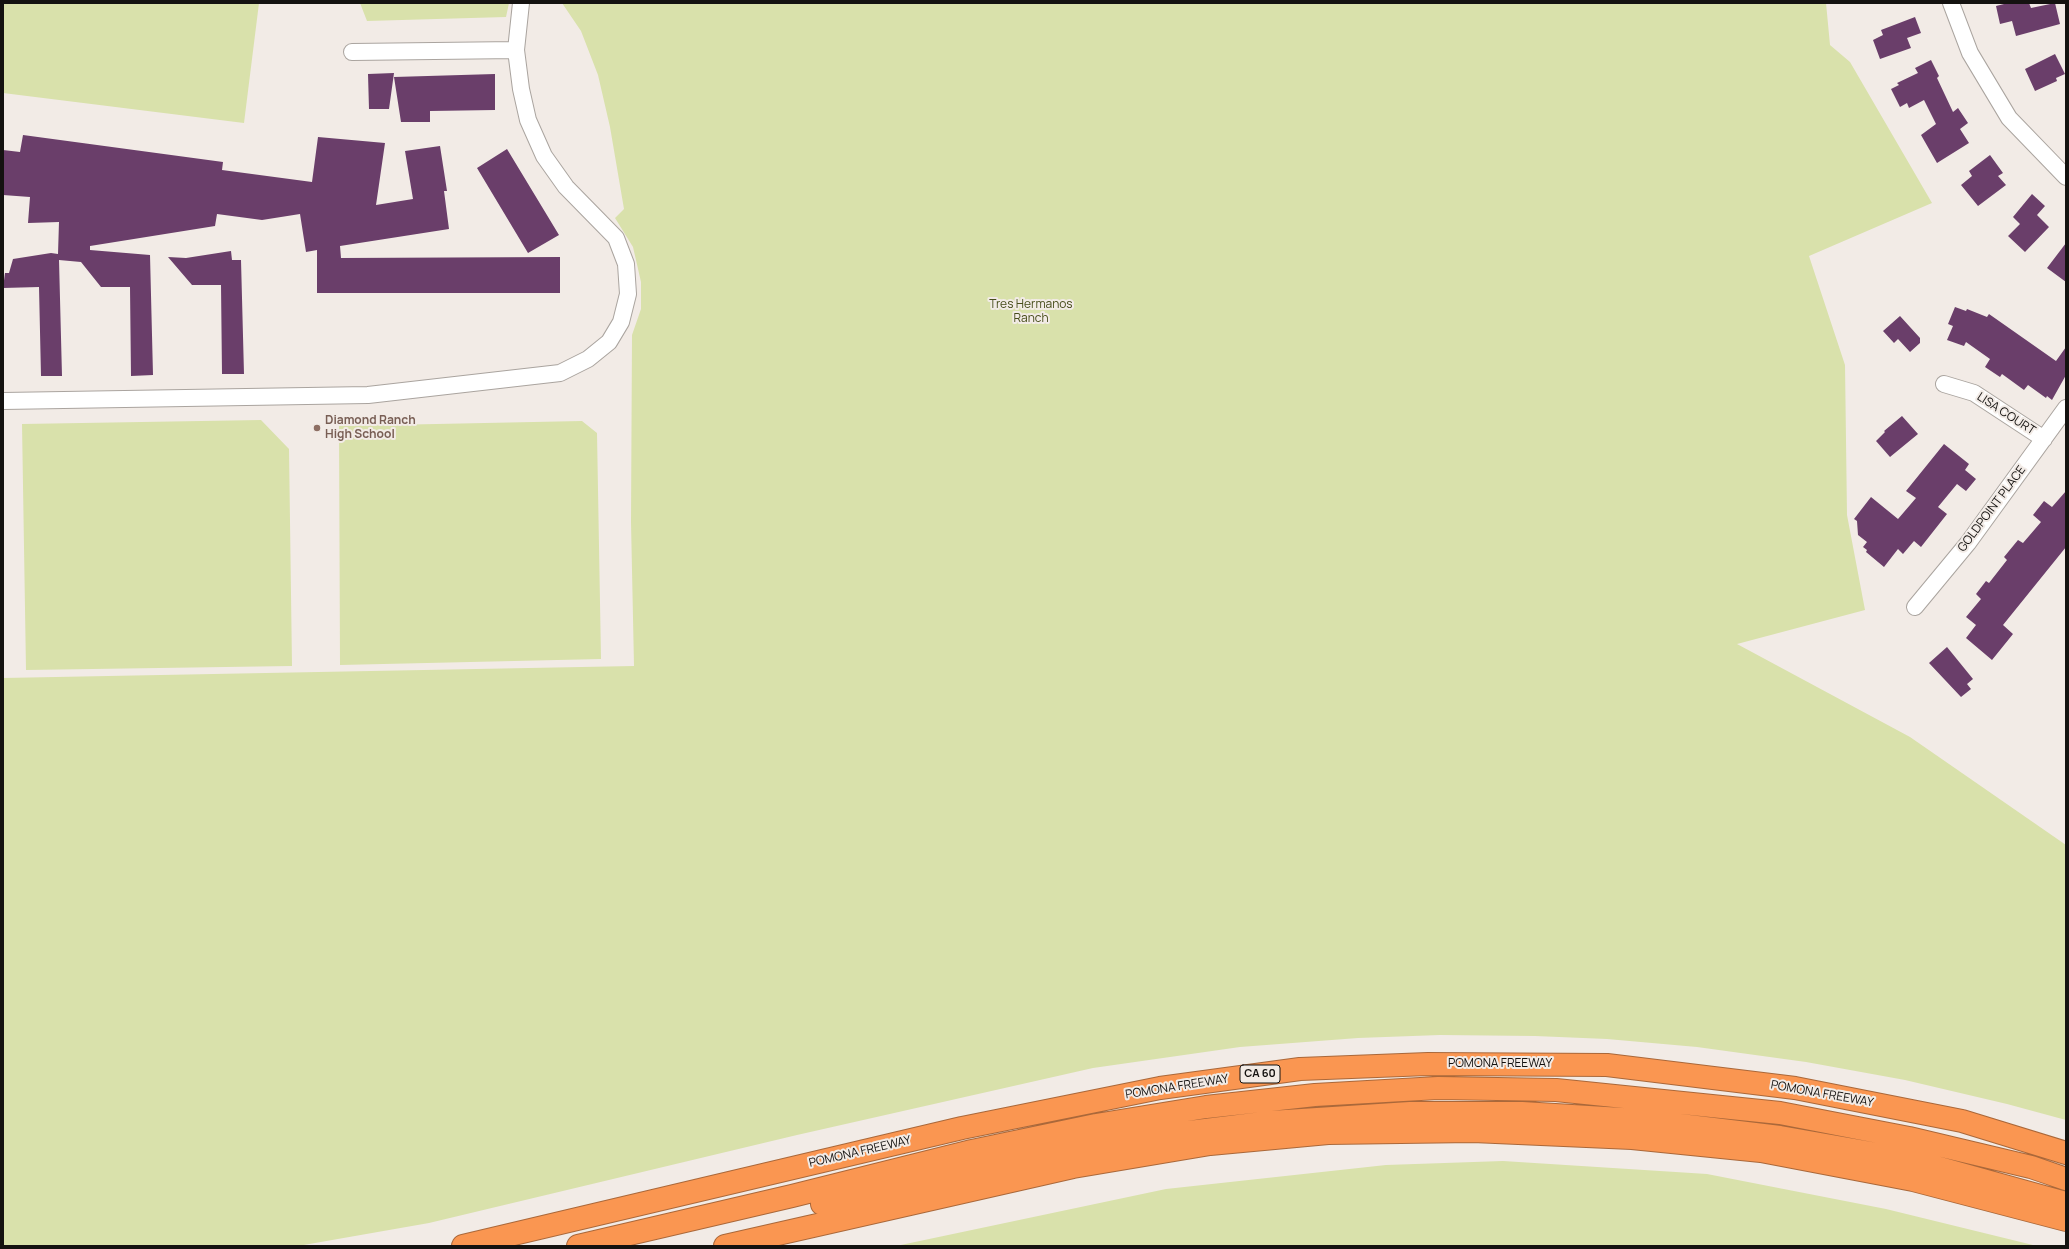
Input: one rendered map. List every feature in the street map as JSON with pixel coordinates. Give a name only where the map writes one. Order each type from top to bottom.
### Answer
[{"type":"highway","name":"POMONA FREEWAY","points":[[463,1246],[962,1128],[1160,1088],[1300,1069],[1428,1064],[1607,1065],[1795,1088],[1962,1121],[2066,1153]]},
{"type":"highway","points":[[578,1246],[792,1196],[972,1151],[1096,1125],[1206,1107],[1300,1097],[1438,1088],[1556,1090],[1780,1113],[1909,1138],[2031,1167],[2066,1179]]},
{"type":"highway","points":[[636,1246],[922,1181],[1062,1152],[1165,1135],[1271,1122],[1410,1113],[1522,1113],[1638,1120],[1780,1137],[1911,1160],[2066,1203]]},
{"type":"highway","points":[[725,1246],[1073,1167],[1210,1144],[1328,1133],[1481,1131],[1632,1138],[1761,1151],[1913,1180],[2066,1220]]},
{"type":"street","points":[[3,401],[368,395],[560,373],[588,359],[610,342],[621,322],[628,294],[626,264],[616,238],[566,187],[544,156],[528,120],[521,89],[516,50],[521,3]]},
{"type":"street","points":[[1951,3],[1970,53],[2010,118],[2066,177]]},
{"type":"street","points":[[352,52],[516,50]]},
{"type":"street","name":"LISA COURT","points":[[1944,384],[1974,393],[2044,439]]},
{"type":"street","name":"GOLDPOINT PLACE","points":[[1915,607],[1968,543],[2066,408]]},
{"type":"green space","points":[[3,3],[259,3],[244,123],[3,93]]},
{"type":"green space","points":[[360,3],[509,3],[506,17],[367,21]]},
{"type":"green space","name":"Tres Hermanos Ranch","points":[[562,3],[1826,3],[1830,45],[1850,62],[1932,203],[1809,256],[1845,365],[1847,515],[1865,610],[1737,644],[1910,737],[2066,845],[2066,1120],[2007,1104],[1905,1080],[1806,1062],[1697,1047],[1607,1039],[1535,1036],[1440,1035],[1358,1038],[1240,1047],[1093,1068],[797,1135],[429,1223],[298,1246],[3,1246],[3,678],[634,666],[631,522],[632,335],[641,309],[641,282],[633,247],[615,218],[624,209],[610,127],[598,75],[581,31]]},
{"type":"green space","points":[[261,420],[289,449],[292,666],[26,670],[22,424]]},
{"type":"green space","points":[[582,421],[597,433],[601,659],[340,665],[339,426]]},
{"type":"green space","points":[[1503,1161],[1707,1174],[1886,1209],[2037,1246],[896,1246],[1166,1189],[1386,1165]]},
{"type":"building","points":[[2008,3],[2029,3],[2031,8],[2055,3],[2060,24],[2016,36],[2012,21],[2000,24],[1996,6]]},
{"type":"building","points":[[1915,17],[1921,33],[1907,38],[1911,48],[1880,59],[1873,40],[1883,35],[1881,30]]},
{"type":"building","points":[[2055,54],[2065,74],[2056,78],[2057,81],[2035,91],[2025,69]]},
{"type":"building","points":[[1931,60],[1939,76],[1937,78],[1953,112],[1958,108],[1968,123],[1960,129],[1969,143],[1937,163],[1921,135],[1936,124],[1924,100],[1909,108],[1907,103],[1900,107],[1891,89],[1899,85],[1897,83],[1918,73],[1915,68]]},
{"type":"building","points":[[394,73],[389,109],[369,109],[368,74]]},
{"type":"building","points":[[495,74],[495,110],[430,111],[430,122],[401,122],[394,77]]},
{"type":"building","points":[[23,135],[223,162],[222,170],[312,182],[318,137],[385,143],[376,205],[413,199],[405,151],[440,146],[447,191],[444,191],[449,229],[340,246],[341,258],[560,257],[560,293],[317,293],[317,250],[306,252],[300,214],[262,220],[217,214],[215,226],[90,246],[90,250],[150,255],[153,375],[131,376],[130,287],[101,287],[81,262],[59,260],[62,376],[41,376],[39,287],[3,288],[5,273],[9,273],[13,259],[51,253],[58,254],[59,222],[28,223],[30,197],[3,195],[3,150],[20,152]]},
{"type":"building","points":[[507,149],[559,235],[528,253],[477,168]]},
{"type":"building","points":[[1990,155],[2003,173],[1998,176],[2006,185],[1978,206],[1961,185],[1972,176],[1969,171]]},
{"type":"building","points":[[2032,194],[2045,206],[2037,215],[2049,227],[2025,252],[2008,236],[2020,224],[2013,217]]},
{"type":"building","points":[[2066,243],[2066,282],[2047,268]]},
{"type":"building","points":[[231,251],[232,260],[241,260],[244,374],[222,374],[221,285],[192,285],[168,257],[186,258]]},
{"type":"building","points":[[1955,307],[1966,311],[1967,309],[1987,317],[1989,314],[2056,361],[2066,347],[2066,375],[2052,400],[2047,396],[2046,398],[2028,385],[2024,390],[2002,374],[2000,377],[1985,367],[1990,359],[1966,342],[1964,346],[1947,340],[1953,326],[1948,324]]},
{"type":"building","points":[[1900,316],[1920,338],[1920,343],[1910,352],[1898,339],[1894,343],[1883,331]]},
{"type":"building","points":[[1902,416],[1918,434],[1890,457],[1876,441],[1885,432],[1884,431]]},
{"type":"building","points":[[1944,444],[1969,464],[1965,470],[1976,479],[1966,491],[1957,484],[1938,507],[1947,514],[1921,547],[1914,541],[1903,554],[1898,549],[1884,567],[1866,552],[1867,550],[1863,547],[1867,542],[1858,535],[1857,521],[1854,519],[1871,497],[1898,519],[1916,498],[1906,491]]},
{"type":"building","points":[[2066,491],[2066,547],[2003,625],[2013,634],[1992,660],[1966,638],[1976,625],[1966,617],[1981,599],[1976,594],[1986,581],[1989,583],[2007,560],[2004,557],[2018,540],[2023,543],[2041,522],[2033,515],[2044,501],[2052,507]]},
{"type":"building","points":[[1947,647],[1973,679],[1967,684],[1971,689],[1961,697],[1929,663]]},
{"type":"place","name":"Diamond Ranch High School","points":[[317,428]]}]
